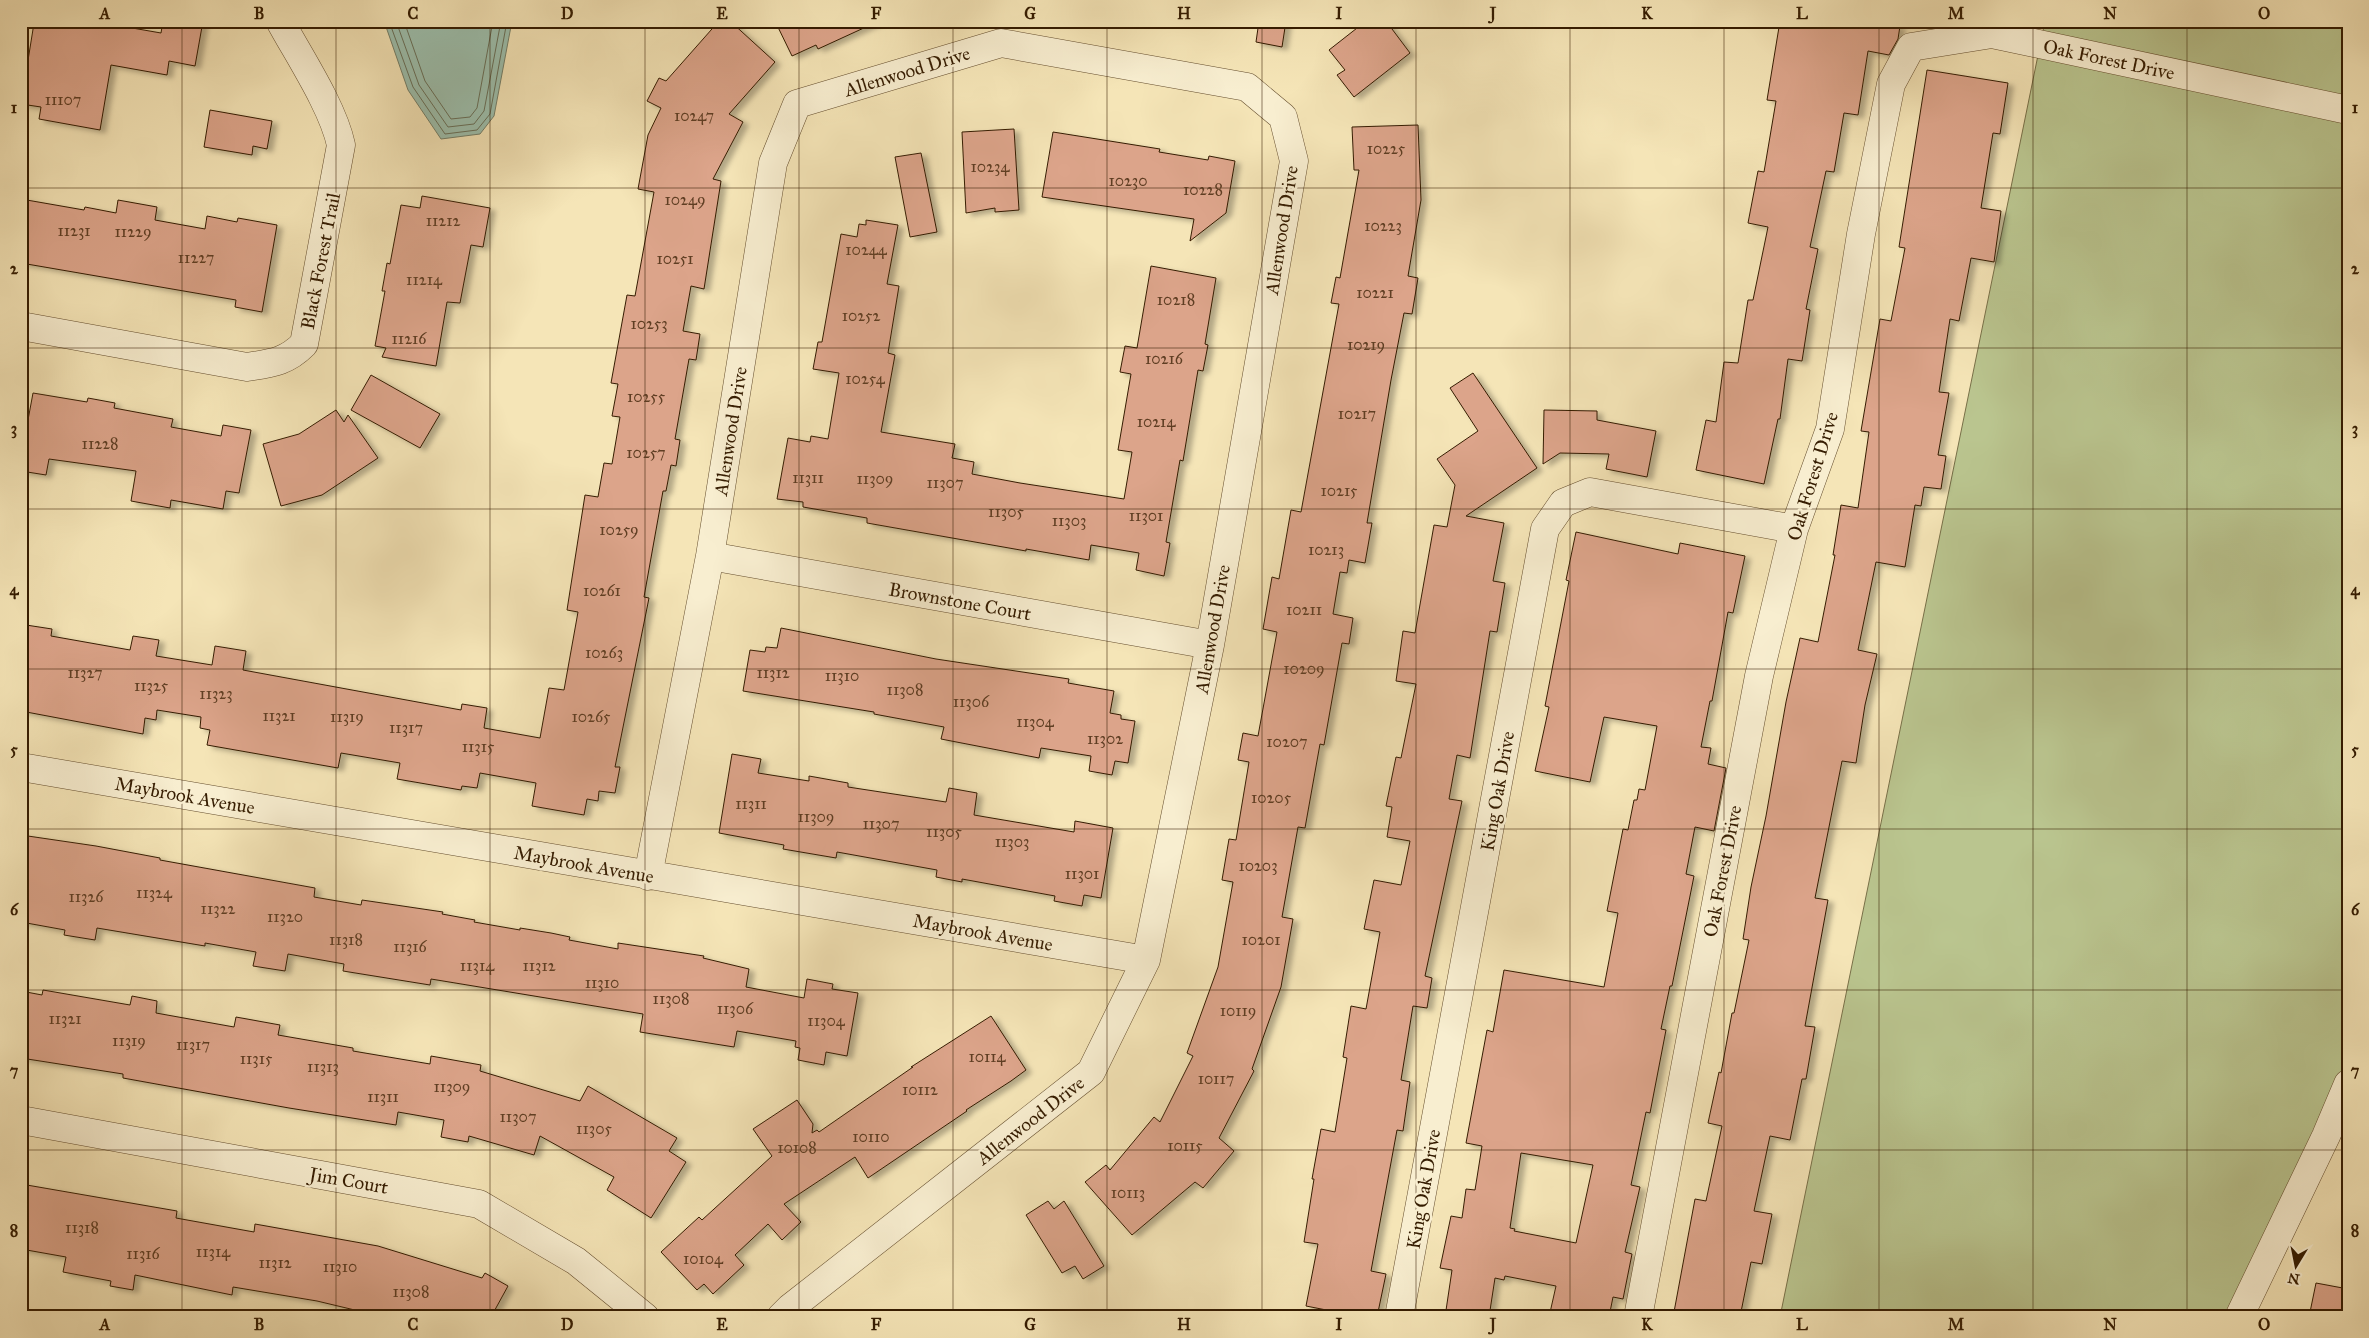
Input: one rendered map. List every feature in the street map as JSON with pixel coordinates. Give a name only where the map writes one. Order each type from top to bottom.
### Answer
[{"type":"street","name":"Black Forest Trail","points":[[21,326],[247,367],[268,364],[292,356],[304,344],[341,145],[338,131],[330,114],[280,21]]},
{"type":"street","name":"Oak Forest Drive","points":[[1638,1317],[1759,676],[1794,529],[1830,430],[1861,234],[1891,84],[1911,47],[1992,34],[2348,110]]},
{"type":"street","name":"Allenwood Drive","points":[[648,876],[710,556],[772,163],[797,104],[1002,43],[1247,87],[1283,117],[1294,161],[1210,645],[1146,960],[1091,1072],[797,1302],[781,1317]]},
{"type":"street","name":"King Oak Drive","points":[[1399,1317],[1545,529],[1563,503],[1590,492],[1794,529]]},
{"type":"street","name":"Brownstone Court","points":[[710,556],[1210,645]]},
{"type":"street","name":"Maybrook Avenue","points":[[21,767],[1146,960]]},
{"type":"street","points":[[2239,1317],[2337,1139],[2348,1084]]},
{"type":"street","name":"Jim Court","points":[[21,1120],[479,1204],[576,1261],[645,1317]]},
{"type":"green space","points":[[2045,21],[2348,21],[2348,1070],[2224,1317],[1780,1317]]},
{"type":"water","points":[[384,21],[512,21],[494,116],[480,134],[441,139],[408,90]]},
{"type":"building","points":[[61,21],[92,21],[161,33],[163,21],[203,21],[195,66],[169,61],[167,75],[111,65],[100,130],[39,119],[41,107],[21,104],[34,23],[60,28]]},
{"type":"building","points":[[719,21],[730,21],[775,62],[729,114],[743,122],[713,179],[721,181],[704,289],[691,286],[683,331],[700,334],[696,360],[689,359],[675,439],[680,440],[676,466],[671,465],[666,491],[663,491],[644,597],[649,598],[615,767],[620,767],[615,793],[599,791],[598,801],[587,799],[584,815],[532,806],[536,783],[480,773],[477,788],[462,786],[461,790],[397,779],[400,763],[341,753],[338,768],[207,745],[210,730],[200,728],[201,717],[157,710],[156,720],[145,718],[143,734],[21,711],[21,650],[26,625],[52,629],[51,636],[130,650],[133,636],[159,640],[156,656],[212,665],[215,646],[246,651],[243,670],[461,710],[462,704],[487,708],[484,728],[540,738],[549,688],[564,690],[578,612],[567,610],[585,495],[598,497],[604,463],[612,464],[620,417],[612,416],[618,384],[611,383],[627,295],[635,296],[654,192],[638,189],[648,135],[661,108],[647,101],[659,78],[666,81]]},
{"type":"building","points":[[775,21],[879,21],[818,49],[816,45],[792,56]]},
{"type":"building","points":[[1259,21],[1286,21],[1282,47],[1256,42]]},
{"type":"building","points":[[1366,21],[1386,21],[1410,53],[1354,97],[1337,75],[1345,70],[1329,50]]},
{"type":"building","points":[[1780,21],[1873,21],[1900,26],[1898,39],[1889,55],[1868,51],[1858,115],[1844,113],[1834,172],[1826,171],[1810,247],[1818,249],[1806,309],[1810,310],[1802,361],[1788,359],[1780,419],[1778,419],[1764,484],[1696,470],[1706,420],[1716,422],[1724,362],[1738,363],[1748,300],[1753,300],[1768,227],[1748,223],[1758,171],[1764,172],[1776,101],[1767,100]]},
{"type":"building","points":[[1927,70],[2008,83],[2000,134],[1993,133],[1981,208],[2001,211],[1994,262],[1971,258],[1959,321],[1950,319],[1939,392],[1949,393],[1938,455],[1946,456],[1941,489],[1924,487],[1921,506],[1915,505],[1905,567],[1876,562],[1858,650],[1877,654],[1865,705],[1856,763],[1842,761],[1815,898],[1828,900],[1805,1026],[1815,1027],[1806,1079],[1802,1079],[1790,1140],[1770,1136],[1754,1211],[1772,1214],[1762,1264],[1751,1262],[1740,1317],[1697,1317],[1674,1312],[1695,1199],[1706,1201],[1722,1126],[1708,1123],[1719,1072],[1721,1073],[1732,1013],[1734,1013],[1749,940],[1743,939],[1751,887],[1800,638],[1818,642],[1835,555],[1833,555],[1841,505],[1858,508],[1869,432],[1861,431],[1880,319],[1891,321],[1905,248],[1899,247]]},
{"type":"building","points":[[210,110],[272,121],[267,149],[253,146],[252,155],[204,147]]},
{"type":"building","points":[[1418,125],[1421,200],[1408,276],[1418,278],[1412,314],[1404,313],[1391,380],[1367,523],[1372,523],[1365,563],[1349,560],[1347,573],[1340,572],[1333,614],[1353,618],[1349,644],[1342,643],[1324,745],[1320,744],[1305,828],[1298,827],[1282,917],[1293,919],[1281,987],[1252,1069],[1254,1071],[1219,1138],[1234,1151],[1203,1188],[1195,1182],[1132,1235],[1085,1182],[1106,1165],[1110,1170],[1154,1117],[1160,1122],[1193,1056],[1187,1053],[1218,967],[1233,882],[1222,880],[1229,839],[1236,840],[1249,762],[1238,760],[1243,733],[1258,736],[1277,632],[1263,629],[1272,577],[1279,579],[1291,510],[1301,512],[1339,304],[1331,303],[1336,277],[1340,278],[1359,170],[1354,170],[1352,127]]},
{"type":"building","points":[[1014,129],[1019,210],[995,212],[995,208],[966,213],[962,132]]},
{"type":"building","points":[[1053,132],[1160,149],[1159,152],[1208,160],[1209,156],[1235,161],[1226,213],[1190,241],[1194,219],[1042,197]]},
{"type":"building","points":[[921,153],[937,232],[910,237],[895,157]]},
{"type":"building","points":[[422,196],[490,208],[483,247],[471,245],[460,303],[447,302],[436,366],[382,357],[386,348],[375,346],[385,291],[382,291],[387,263],[390,264],[401,205],[420,208]]},
{"type":"building","points":[[21,199],[84,210],[85,207],[116,213],[118,200],[157,207],[155,220],[205,229],[207,216],[237,222],[238,218],[277,225],[262,312],[235,307],[236,300],[21,263]]},
{"type":"building","points":[[866,220],[898,225],[887,284],[899,286],[888,353],[895,355],[881,432],[955,444],[952,458],[974,462],[972,474],[1020,483],[1124,499],[1132,452],[1118,450],[1131,374],[1120,372],[1125,346],[1137,348],[1151,266],[1216,278],[1205,344],[1208,345],[1203,371],[1198,370],[1183,461],[1180,460],[1166,542],[1170,543],[1164,576],[1136,570],[1139,553],[1091,545],[1089,560],[1026,549],[1026,551],[867,523],[867,518],[803,507],[803,502],[777,499],[788,438],[810,442],[811,436],[828,439],[839,373],[813,369],[818,342],[822,342],[841,234],[857,237],[859,224],[866,225]]},
{"type":"building","points":[[1473,373],[1537,468],[1466,516],[1504,523],[1493,581],[1505,583],[1497,632],[1490,631],[1470,758],[1457,755],[1449,799],[1462,801],[1425,976],[1432,978],[1427,1008],[1413,1006],[1401,1080],[1410,1082],[1403,1131],[1397,1130],[1371,1271],[1386,1274],[1377,1317],[1362,1317],[1306,1306],[1318,1244],[1304,1242],[1321,1129],[1335,1132],[1347,1058],[1343,1057],[1351,1006],[1366,1009],[1380,932],[1364,929],[1374,880],[1401,885],[1410,841],[1387,837],[1392,807],[1386,806],[1396,757],[1401,758],[1416,684],[1396,681],[1403,631],[1415,633],[1434,525],[1447,527],[1455,485],[1437,459],[1478,431],[1450,388]]},
{"type":"building","points":[[371,375],[440,414],[420,448],[351,410]]},
{"type":"building","points":[[33,393],[87,402],[88,398],[115,403],[114,408],[173,419],[171,427],[221,436],[223,425],[251,430],[239,493],[226,491],[223,509],[171,500],[170,508],[131,501],[136,471],[49,459],[46,475],[21,471],[21,419],[28,420]]},
{"type":"building","points":[[336,410],[344,422],[348,415],[378,458],[322,495],[281,506],[263,444],[299,434]]},
{"type":"building","points":[[1544,410],[1597,411],[1597,420],[1656,431],[1647,477],[1606,469],[1609,454],[1560,453],[1543,464]]},
{"type":"building","points":[[1576,532],[1678,554],[1680,543],[1745,556],[1733,613],[1728,612],[1712,701],[1710,701],[1701,747],[1711,748],[1708,764],[1726,768],[1714,831],[1695,827],[1686,874],[1694,876],[1672,986],[1670,986],[1661,1029],[1666,1030],[1650,1113],[1646,1112],[1631,1185],[1640,1187],[1625,1252],[1632,1254],[1623,1299],[1613,1297],[1609,1317],[1549,1317],[1556,1286],[1505,1276],[1504,1280],[1495,1278],[1489,1317],[1445,1317],[1452,1270],[1440,1268],[1451,1216],[1462,1218],[1466,1189],[1475,1190],[1482,1146],[1466,1143],[1487,1030],[1493,1032],[1504,970],[1604,987],[1618,913],[1607,911],[1623,829],[1628,830],[1634,800],[1637,800],[1639,789],[1645,790],[1657,726],[1604,717],[1590,782],[1535,771],[1549,707],[1545,706],[1569,581],[1566,580]],"holes":[[[1521,1153],[1593,1165],[1576,1243],[1514,1231],[1515,1229],[1510,1228]]]},
{"type":"building","points":[[781,628],[936,659],[1069,679],[1068,683],[1114,691],[1110,713],[1121,715],[1121,719],[1135,721],[1128,763],[1115,761],[1112,775],[1089,771],[1091,756],[1041,748],[1039,758],[941,739],[944,727],[874,714],[874,712],[743,691],[750,650],[765,652],[766,647],[777,648]]},
{"type":"building","points":[[732,754],[761,759],[758,773],[809,781],[809,776],[848,783],[848,787],[946,802],[949,788],[977,793],[974,815],[1074,832],[1075,821],[1113,828],[1101,898],[1084,895],[1082,906],[1054,901],[1055,896],[962,879],[962,882],[936,877],[937,870],[837,852],[836,858],[783,849],[784,845],[719,833]]},
{"type":"building","points":[[21,835],[96,846],[160,858],[160,860],[315,888],[314,897],[361,905],[362,900],[443,912],[442,914],[475,920],[474,922],[551,933],[570,937],[569,940],[618,949],[618,943],[704,956],[703,958],[749,969],[746,987],[804,998],[807,979],[833,984],[832,989],[858,993],[847,1056],[826,1052],[824,1065],[798,1060],[800,1048],[795,1047],[796,1041],[737,1031],[734,1047],[640,1032],[643,1014],[431,979],[430,985],[343,971],[344,964],[288,954],[285,971],[253,966],[256,952],[205,943],[205,946],[97,928],[95,940],[64,935],[65,930],[21,922]]},
{"type":"building","points":[[43,990],[130,1005],[132,996],[157,1001],[156,1013],[234,1027],[236,1017],[280,1025],[278,1035],[353,1048],[353,1051],[430,1064],[431,1056],[481,1065],[480,1071],[580,1101],[588,1086],[677,1138],[669,1151],[686,1162],[651,1218],[607,1190],[614,1177],[540,1136],[534,1155],[469,1136],[468,1142],[441,1137],[444,1120],[398,1112],[396,1125],[123,1078],[123,1074],[21,1058],[21,991],[42,995]]},
{"type":"building","points":[[991,1016],[1026,1070],[1011,1081],[868,1178],[855,1157],[784,1204],[801,1222],[782,1240],[768,1224],[735,1255],[744,1265],[713,1294],[704,1284],[697,1290],[661,1252],[699,1217],[702,1220],[772,1156],[753,1129],[797,1100],[813,1124],[812,1133],[817,1130],[819,1132],[913,1067],[911,1067]]},
{"type":"building","points":[[21,1184],[177,1211],[176,1218],[254,1232],[255,1224],[378,1246],[482,1278],[485,1273],[508,1286],[491,1317],[384,1317],[317,1301],[233,1287],[232,1295],[135,1275],[133,1290],[110,1286],[111,1281],[63,1272],[66,1257],[21,1249]]},
{"type":"building","points":[[1048,1201],[1054,1209],[1064,1201],[1104,1266],[1083,1279],[1075,1266],[1062,1273],[1026,1215]]},
{"type":"building","points":[[2316,1283],[2348,1289],[2348,1317],[2309,1317]]}]
